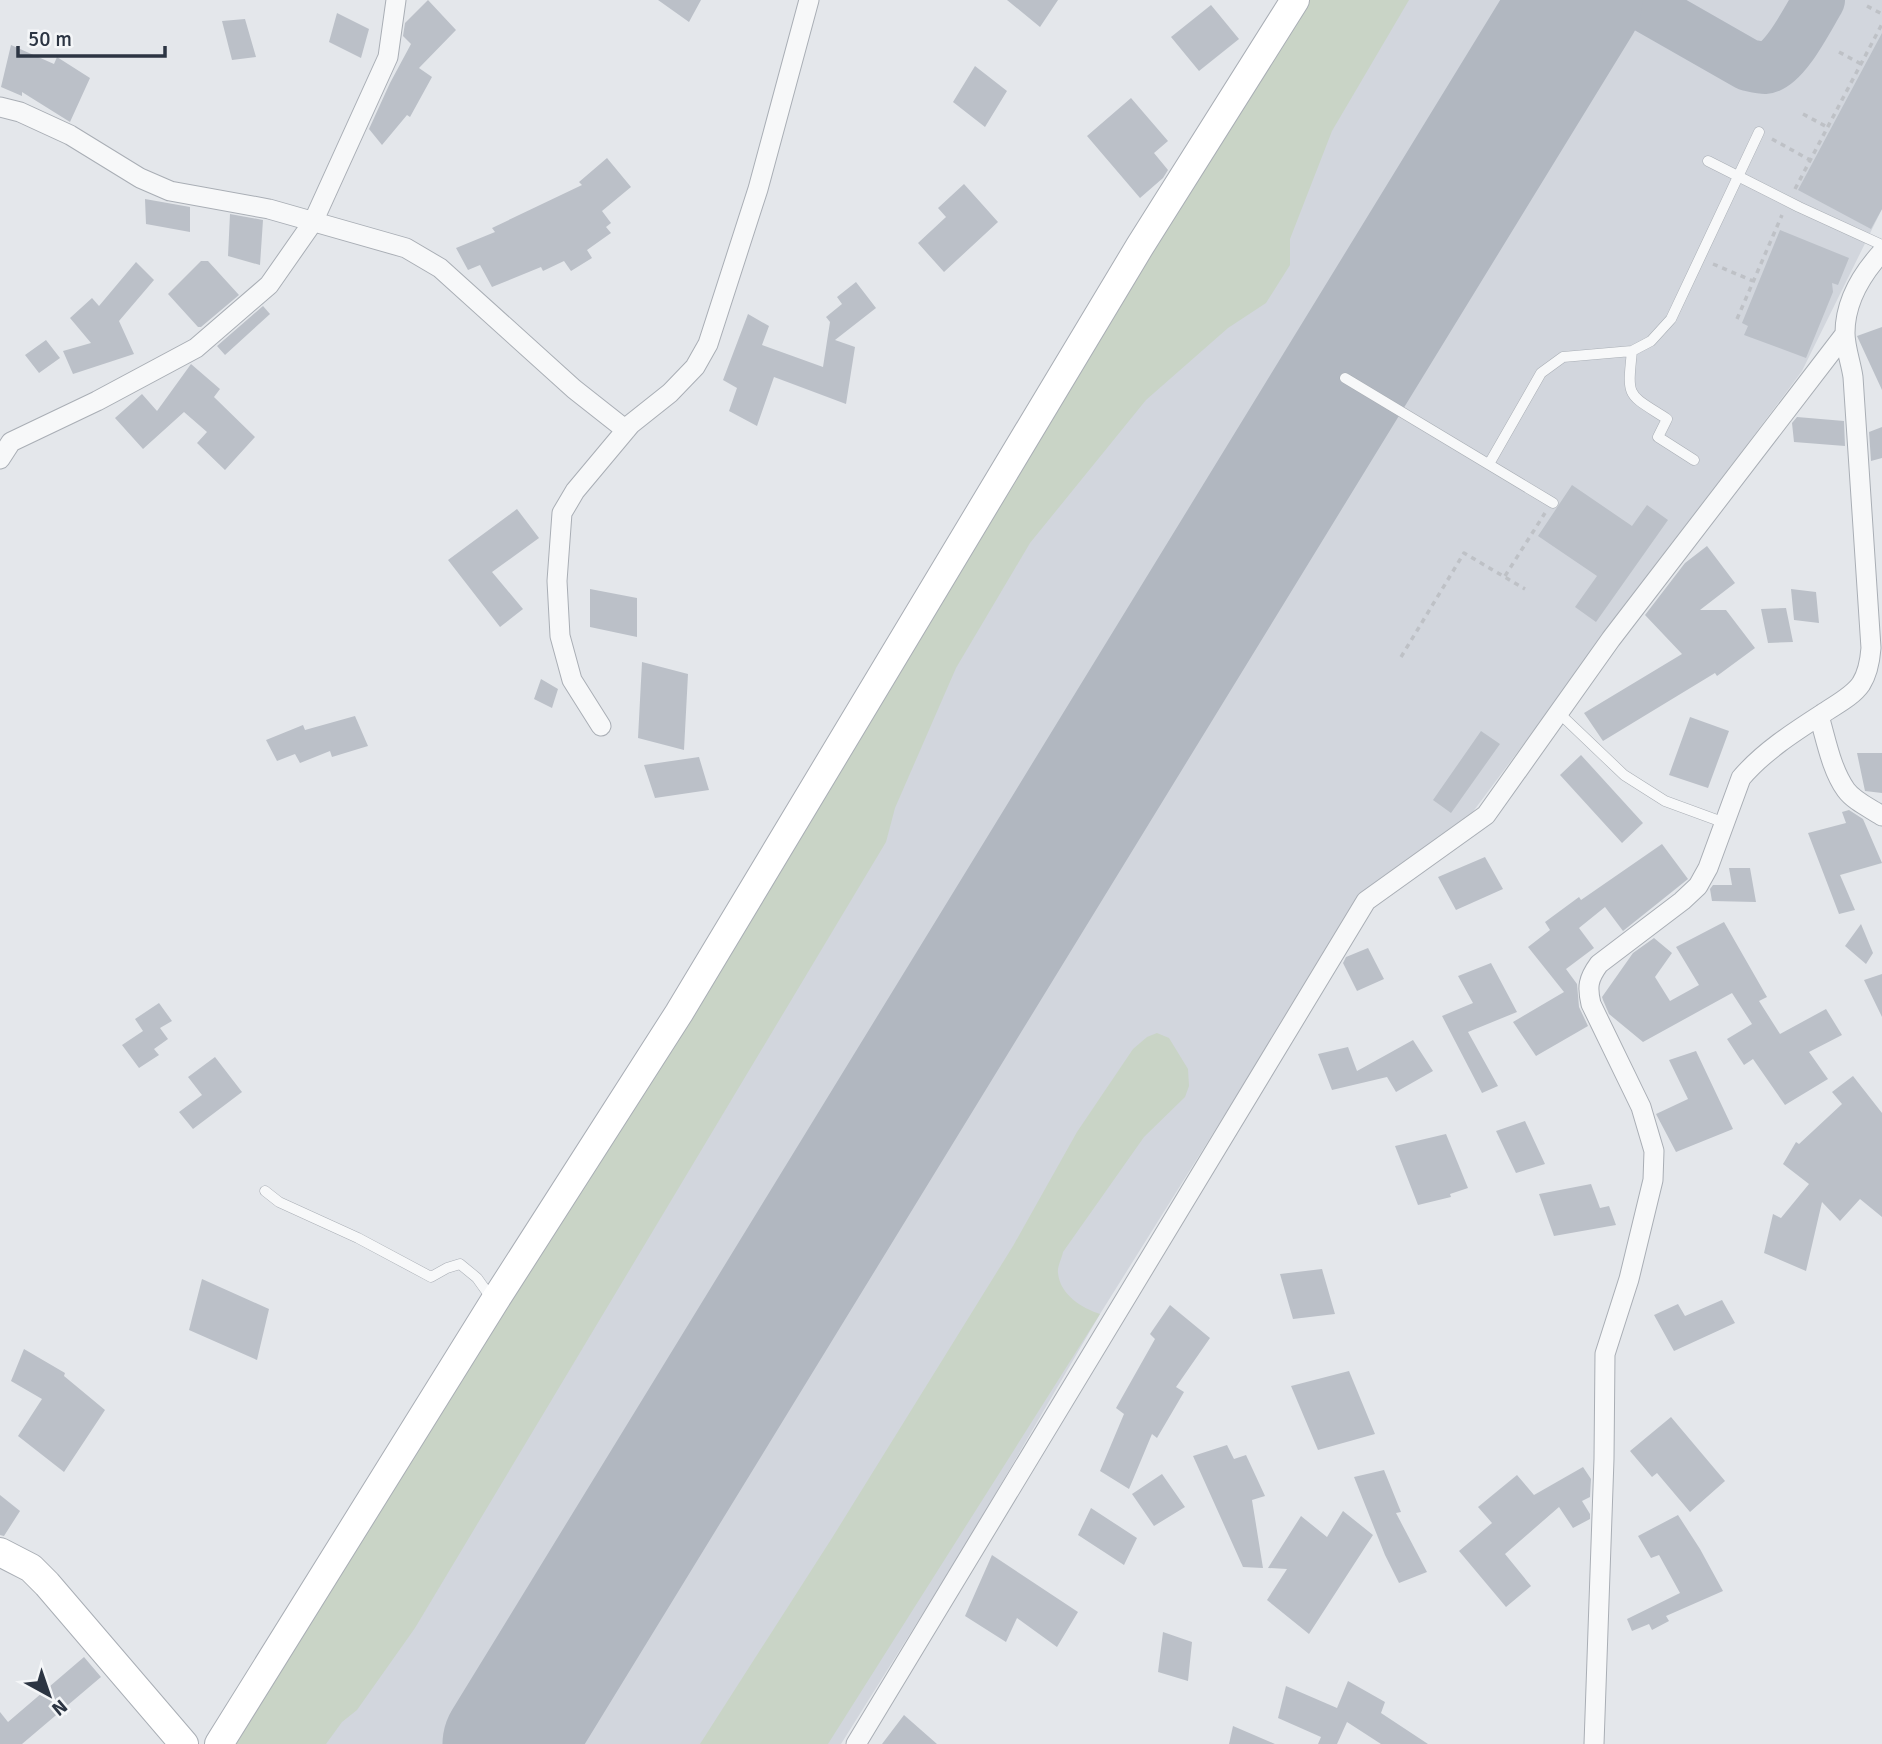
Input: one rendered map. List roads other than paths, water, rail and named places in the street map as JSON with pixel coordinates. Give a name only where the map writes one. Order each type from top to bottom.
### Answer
[{"type":"street","points":[[0,459],[11,442],[97,401],[196,348],[269,285],[313,222],[388,57],[396,0]]},
{"type":"street","points":[[601,726],[572,680],[560,636],[557,581],[562,513],[575,491],[626,430],[695,368],[708,344],[758,189],[809,0]]},
{"type":"street","points":[[219,1744],[494,1302],[679,1013],[1140,246],[1295,0]]},
{"type":"street","points":[[0,107],[20,112],[70,135],[140,178],[170,191],[269,209],[406,248],[440,268],[574,389],[626,430]]},
{"type":"street","points":[[1594,1744],[1605,1354],[1629,1279],[1653,1180],[1654,1150],[1641,1107],[1591,1004],[1587,987],[1589,977],[1599,964],[1698,886],[1726,823],[1741,778],[1748,769],[1845,699],[1860,685],[1869,668],[1871,648],[1853,377],[1845,334],[1854,290],[1868,267],[1882,252]]},
{"type":"street","points":[[856,1744],[1366,901],[1486,815],[1611,639],[1845,334]]},
{"type":"street","points":[[1819,716],[1837,774],[1845,789],[1882,816]]},
{"type":"street","points":[[0,1552],[31,1568],[47,1584],[184,1744]]},
{"type":"lane","points":[[1489,464],[1541,373],[1563,357],[1632,351],[1651,341],[1671,319],[1759,132]]},
{"type":"lane","points":[[1708,162],[1882,245]]},
{"type":"lane","points":[[1632,351],[1630,391],[1635,399],[1667,419],[1658,437],[1694,460]]},
{"type":"lane","points":[[1345,378],[1553,503]]},
{"type":"lane","points":[[1559,713],[1625,775],[1665,800],[1726,823]]},
{"type":"lane","points":[[265,1191],[279,1202],[358,1238],[430,1277],[460,1264],[477,1278],[494,1302]]}]
